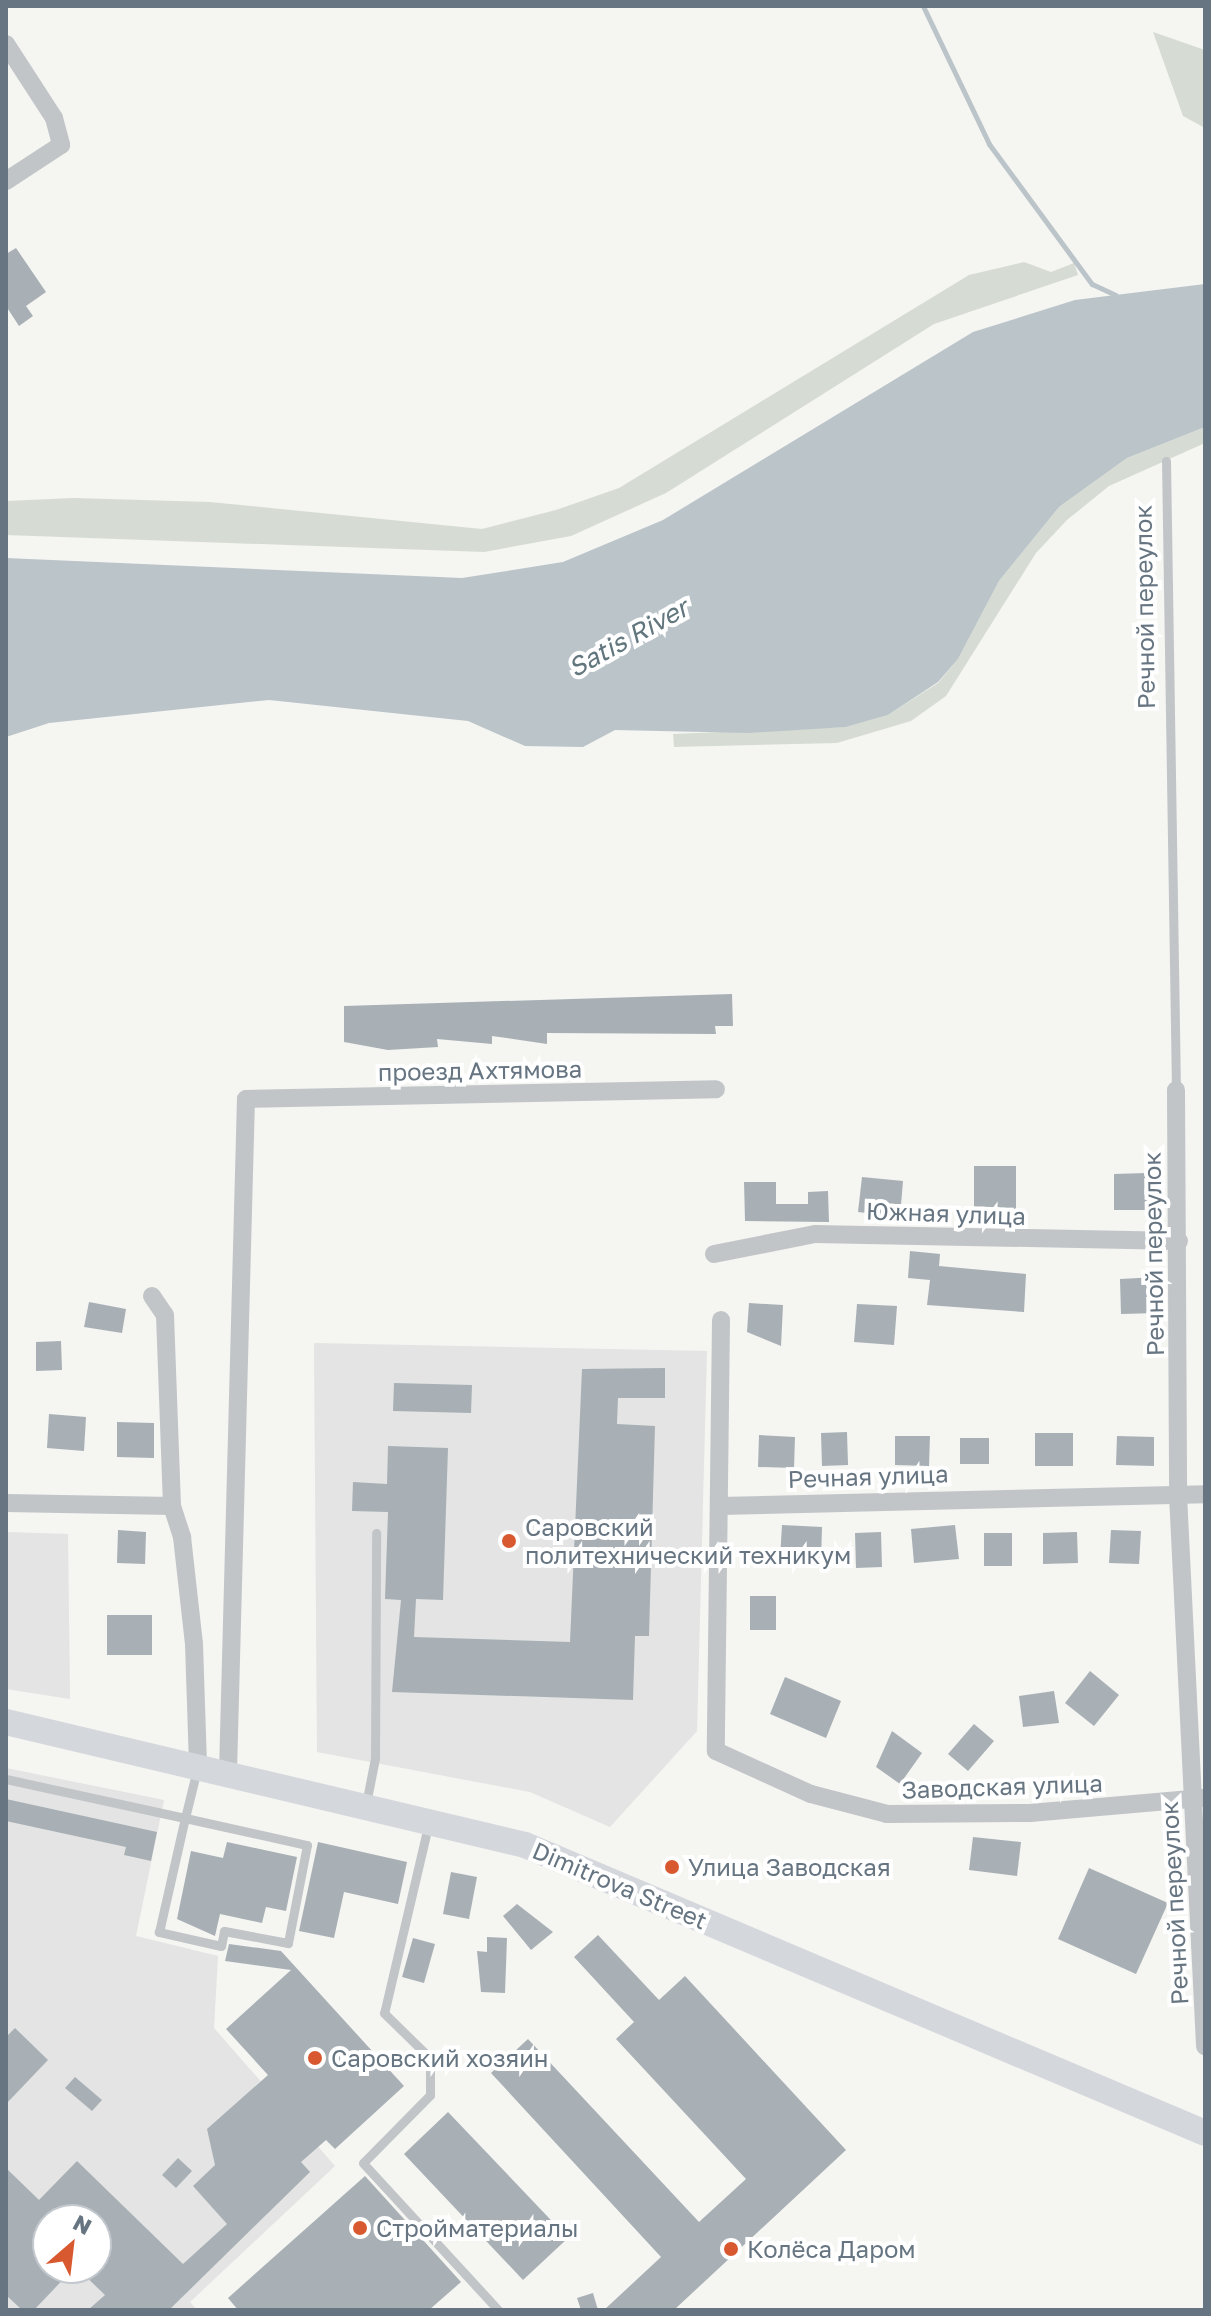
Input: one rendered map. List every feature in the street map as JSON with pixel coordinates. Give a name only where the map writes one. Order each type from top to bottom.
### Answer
[{"type":"street","points":[[6,44],[54,118],[61,145],[6,181]]},
{"type":"street","name":"проезд Ахтямова","points":[[228,1772],[246,1099],[716,1089]]},
{"type":"street","name":"Речной переулок","points":[[1176,1090],[1178,1495],[1199,1798],[1205,2046]]},
{"type":"street","name":"Южная улица","points":[[714,1254],[815,1234],[1179,1241]]},
{"type":"street","points":[[152,1296],[165,1315],[172,1506],[194,1644],[198,1765]]},
{"type":"street","points":[[720,1506],[721,1320]]},
{"type":"street","name":"Речная улица","points":[[720,1506],[1205,1494]]},
{"type":"street","points":[[6,1503],[172,1506]]},
{"type":"street","name":"Заводская улица","points":[[720,1506],[716,1751],[811,1794],[887,1814],[1030,1813],[1199,1798]]},
{"type":"street","name":"Dimitrova Street","points":[[6,1722],[429,1818],[555,1856],[1205,2133]]},
{"type":"lane","name":"Речной переулок","points":[[1166,461],[1176,1090]]},
{"type":"lane","points":[[366,1804],[375,1758],[376,1533]]},
{"type":"lane","points":[[6,1779],[185,1818],[307,1845],[288,1943],[224,1931],[221,1946],[159,1932],[185,1818],[198,1765]]},
{"type":"lane","points":[[429,1818],[384,2013],[430,2058],[430,2095],[363,2163],[498,2310]]},
{"type":"shaded area","points":[[1153,32],[1205,50],[1205,128],[1183,116]]},
{"type":"shaded area","points":[[1024,262],[1051,272],[1074,263],[1078,275],[934,324],[666,493],[571,536],[484,552],[6,535],[6,501],[74,498],[210,502],[482,529],[556,510],[619,488],[969,275]]},
{"type":"shaded area","points":[[1205,427],[1205,443],[1109,486],[1067,520],[1036,553],[946,696],[911,721],[837,743],[674,747],[673,734],[846,727],[888,715],[938,683],[958,659],[999,581],[1059,507],[1127,458]]},
{"type":"shaded area","name":"Саровский политехнический техникум","points":[[314,1343],[707,1351],[697,1731],[610,1827],[530,1792],[317,1752]]},
{"type":"shaded area","points":[[6,1532],[68,1534],[70,1699],[6,1689]]},
{"type":"shaded area","points":[[6,1768],[164,1800],[136,1936],[218,1956],[214,2028],[335,2166],[190,2302],[197,2310],[6,2310]]},
{"type":"water","name":"Satis River","points":[[1205,284],[1205,427],[1127,458],[1059,507],[999,581],[958,659],[938,682],[888,715],[846,727],[748,733],[615,730],[583,747],[525,746],[468,721],[269,700],[49,723],[6,737],[6,558],[462,578],[563,562],[663,520],[973,332],[1075,300]]},
{"type":"building","points":[[16,248],[46,292],[26,306],[33,316],[19,326],[6,306],[6,254]]},
{"type":"building","points":[[732,994],[733,1026],[715,1026],[716,1034],[547,1033],[547,1044],[492,1036],[492,1044],[437,1039],[438,1047],[388,1050],[344,1042],[344,1006]]},
{"type":"building","points":[[974,1166],[1016,1166],[1016,1209],[974,1209]]},
{"type":"building","points":[[1146,1173],[1147,1210],[1114,1210],[1114,1174]]},
{"type":"building","points":[[862,1177],[903,1181],[900,1217],[858,1212]]},
{"type":"building","points":[[744,1182],[776,1182],[776,1204],[808,1204],[808,1192],[828,1191],[829,1222],[745,1221]]},
{"type":"building","points":[[910,1251],[940,1254],[939,1266],[1026,1274],[1024,1312],[927,1305],[930,1280],[908,1278]]},
{"type":"building","points":[[1157,1277],[1159,1313],[1121,1314],[1120,1279]]},
{"type":"building","points":[[89,1302],[126,1309],[122,1333],[84,1327]]},
{"type":"building","points":[[749,1303],[783,1305],[781,1346],[747,1332]]},
{"type":"building","points":[[857,1304],[897,1306],[894,1345],[854,1342]]},
{"type":"building","points":[[61,1341],[62,1370],[36,1371],[36,1342]]},
{"type":"building","points":[[665,1368],[665,1398],[618,1398],[617,1424],[655,1426],[649,1636],[635,1636],[633,1700],[392,1692],[401,1600],[385,1599],[388,1512],[352,1511],[353,1482],[387,1484],[388,1446],[448,1448],[443,1600],[416,1599],[414,1637],[570,1642],[582,1369]]},
{"type":"building","points":[[394,1383],[472,1385],[471,1413],[393,1411]]},
{"type":"building","points":[[49,1414],[86,1417],[84,1451],[47,1448]]},
{"type":"building","points":[[117,1422],[154,1423],[154,1458],[117,1457]]},
{"type":"building","points":[[847,1432],[848,1465],[822,1466],[821,1433]]},
{"type":"building","points":[[1035,1433],[1073,1433],[1073,1466],[1035,1466]]},
{"type":"building","points":[[759,1435],[795,1437],[794,1468],[758,1467]]},
{"type":"building","points":[[895,1436],[930,1436],[929,1466],[895,1465]]},
{"type":"building","points":[[1117,1436],[1154,1437],[1154,1466],[1116,1465]]},
{"type":"building","points":[[960,1438],[989,1438],[989,1464],[960,1464]]},
{"type":"building","points":[[782,1525],[822,1527],[821,1561],[780,1558]]},
{"type":"building","points":[[955,1525],[959,1559],[914,1563],[911,1529]]},
{"type":"building","points":[[118,1530],[146,1532],[145,1564],[117,1563]]},
{"type":"building","points":[[1111,1530],[1141,1531],[1139,1564],[1109,1563]]},
{"type":"building","points":[[881,1532],[882,1567],[856,1568],[855,1533]]},
{"type":"building","points":[[1077,1532],[1078,1563],[1043,1564],[1043,1533]]},
{"type":"building","points":[[984,1533],[1012,1533],[1012,1566],[984,1566]]},
{"type":"building","points":[[750,1596],[776,1596],[776,1630],[750,1630]]},
{"type":"building","points":[[107,1615],[152,1615],[152,1655],[107,1655]]},
{"type":"building","points":[[1090,1671],[1119,1695],[1094,1726],[1065,1703]]},
{"type":"building","points":[[785,1677],[841,1701],[826,1738],[770,1714]]},
{"type":"building","points":[[1054,1691],[1059,1723],[1023,1727],[1019,1696]]},
{"type":"building","points":[[974,1724],[994,1741],[968,1771],[948,1754]]},
{"type":"building","points":[[892,1731],[922,1753],[900,1784],[876,1767]]},
{"type":"building","points":[[6,1799],[157,1832],[151,1861],[124,1855],[126,1847],[6,1821]]},
{"type":"building","points":[[973,1837],[1021,1842],[1017,1876],[969,1870]]},
{"type":"building","points":[[227,1842],[297,1857],[286,1911],[266,1907],[262,1923],[220,1914],[215,1936],[177,1919],[191,1851],[223,1858]]},
{"type":"building","points":[[318,1842],[407,1862],[398,1904],[344,1892],[334,1938],[299,1931]]},
{"type":"building","points":[[1089,1868],[1168,1903],[1136,1974],[1058,1939]]},
{"type":"building","points":[[451,1872],[477,1877],[469,1919],[443,1914]]},
{"type":"building","points":[[517,1904],[553,1932],[531,1950],[503,1916]]},
{"type":"building","points":[[598,1935],[659,2000],[685,1976],[846,2150],[674,2310],[604,2310],[661,2257],[491,2073],[528,2039],[699,2222],[746,2179],[616,2039],[634,2022],[574,1957]]},
{"type":"building","points":[[487,1937],[507,1938],[505,1993],[481,1992],[477,1951],[487,1952]]},
{"type":"building","points":[[413,1938],[435,1944],[424,1983],[402,1977]]},
{"type":"building","points":[[229,1944],[281,1951],[404,2086],[335,2149],[326,2140],[301,2162],[310,2172],[169,2310],[88,2310],[105,2295],[94,2284],[112,2284],[112,2204],[32,2204],[32,2284],[59,2284],[34,2310],[22,2310],[6,2295],[6,2168],[39,2200],[77,2161],[183,2264],[227,2224],[193,2186],[215,2165],[207,2129],[268,2075],[226,2029],[291,1970],[225,1961]]},
{"type":"building","points":[[15,2028],[48,2060],[6,2104],[6,2037]]},
{"type":"building","points":[[75,2077],[102,2100],[92,2111],[65,2088]]},
{"type":"building","points":[[448,2112],[568,2238],[523,2280],[404,2154]]},
{"type":"building","points":[[178,2158],[192,2171],[176,2188],[162,2175]]},
{"type":"building","name":"Стройматериалы","points":[[365,2176],[461,2282],[429,2310],[238,2310],[228,2298]]},
{"type":"building","points":[[593,2293],[598,2310],[581,2310],[577,2298]]},
{"type":"waterway","points":[[923,6],[989,144],[1092,284],[1116,295]]},
{"type":"place","name":"Саровский политехнический техникум","points":[[509,1541]]},
{"type":"place","name":"Улица Заводская","points":[[672,1867]]},
{"type":"place","name":"Саровский хозяин","points":[[315,2058]]},
{"type":"place","name":"Стройматериалы","points":[[360,2228]]},
{"type":"place","name":"Колёса Даром","points":[[731,2249]]}]
